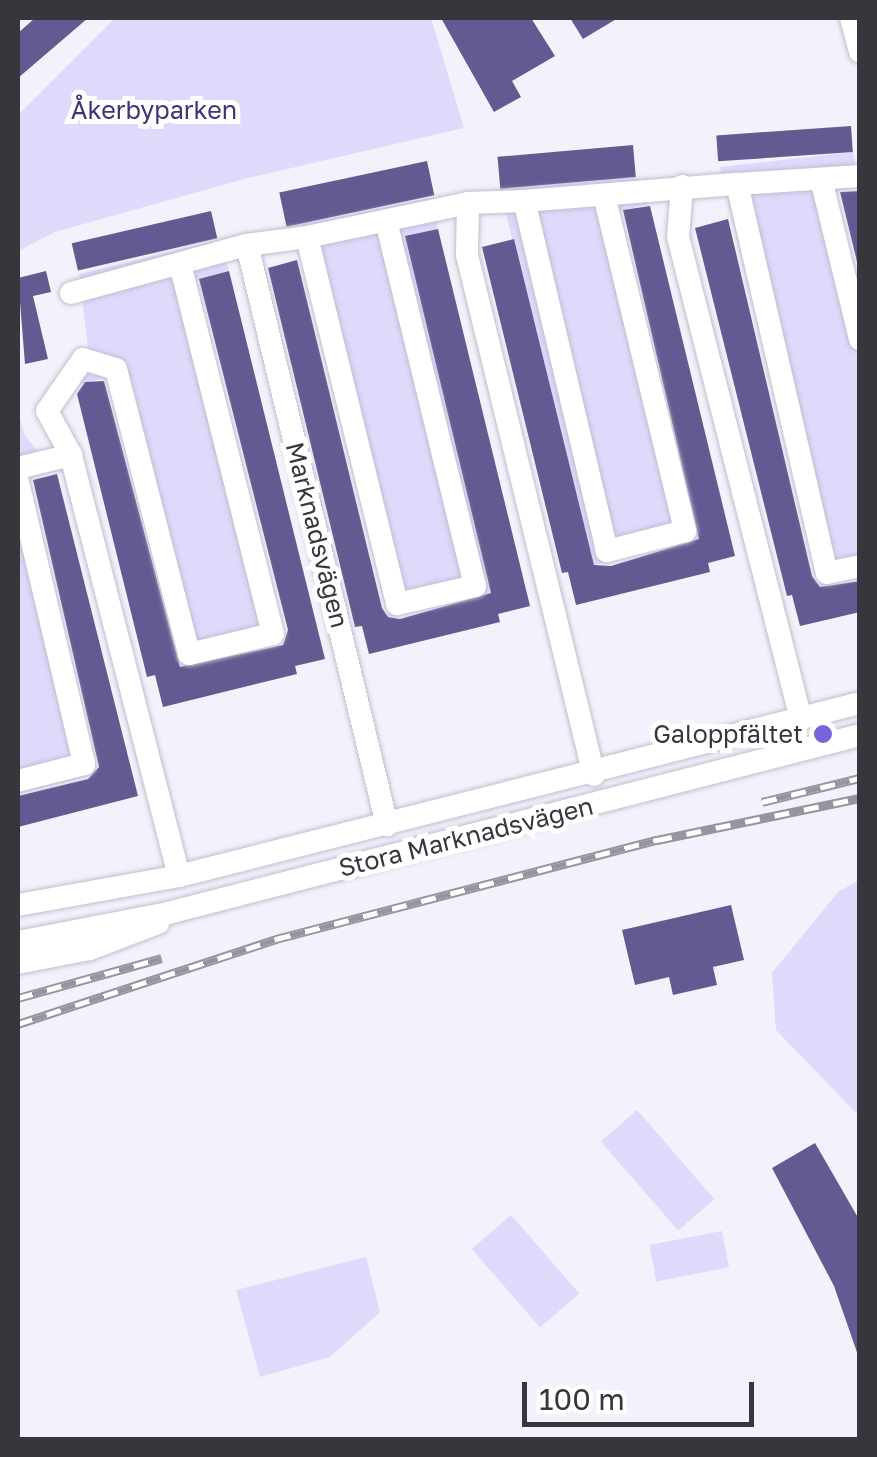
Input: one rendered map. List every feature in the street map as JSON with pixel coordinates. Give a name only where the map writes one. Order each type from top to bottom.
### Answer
[{"type":"street","points":[[851,18],[860,52]]},
{"type":"street","points":[[71,293],[181,268],[247,246],[468,203],[860,176]]},
{"type":"street","points":[[821,179],[860,339]]},
{"type":"street","points":[[736,184],[827,573],[860,566]]},
{"type":"street","points":[[682,186],[678,238],[801,720]]},
{"type":"street","points":[[524,201],[607,550],[686,531],[604,195]]},
{"type":"street","points":[[468,203],[467,254],[594,775]]},
{"type":"street","points":[[308,237],[397,604],[475,586],[386,221]]},
{"type":"street","name":"Marknadsvägen","points":[[247,246],[387,825]]},
{"type":"street","points":[[180,876],[70,455],[47,411],[84,358],[116,369],[189,654],[274,634],[181,268]]},
{"type":"street","points":[[18,468],[70,455]]},
{"type":"street","points":[[18,482],[84,764],[18,781]]},
{"type":"street","points":[[18,905],[180,876],[594,775],[860,703]]},
{"type":"street","name":"Stora Marknadsvägen","points":[[18,942],[168,913],[860,735]]},
{"type":"street","name":"Stora Marknadsvägen","points":[[764,762],[860,746]]},
{"type":"street","name":"Stora Marknadsvägen","points":[[18,934],[141,908],[168,913]]},
{"type":"street","name":"Stora Marknadsvägen","points":[[18,963],[139,934],[168,913]]},
{"type":"green space","name":"Åkerbyparken","points":[[115,18],[431,18],[464,128],[244,179],[55,232],[18,251],[18,115]]},
{"type":"green space","points":[[853,152],[859,186],[833,193],[859,302],[859,578],[820,587],[720,167]]},
{"type":"green space","points":[[636,177],[649,204],[619,211],[699,539],[594,565],[499,186]]},
{"type":"green space","points":[[434,197],[438,229],[405,237],[491,593],[388,617],[302,259],[287,227]]},
{"type":"green space","points":[[218,240],[229,271],[194,281],[283,642],[180,667],[109,377],[75,385],[88,347],[79,274]]},
{"type":"green space","points":[[18,413],[25,436],[56,471],[23,480],[96,774],[18,794]]},
{"type":"green space","points":[[859,880],[859,1116],[776,1030],[772,973],[838,892]]},
{"type":"green space","points":[[637,1110],[714,1199],[678,1231],[601,1141]]},
{"type":"green space","points":[[511,1215],[579,1293],[540,1328],[472,1249]]},
{"type":"green space","points":[[722,1231],[729,1267],[656,1281],[649,1245]]},
{"type":"green space","points":[[366,1257],[380,1312],[330,1357],[260,1377],[236,1290]]},
{"type":"building","points":[[35,18],[88,18],[18,78],[18,33]]},
{"type":"building","points":[[441,18],[531,18],[555,56],[512,81],[521,97],[494,112]]},
{"type":"building","points":[[570,18],[618,18],[583,39]]},
{"type":"building","points":[[851,126],[853,152],[718,161],[716,135]]},
{"type":"building","points":[[633,145],[636,177],[500,189],[498,157]]},
{"type":"building","points":[[427,161],[434,195],[287,227],[279,192]]},
{"type":"building","points":[[860,191],[860,274],[840,192]]},
{"type":"building","points":[[650,206],[735,556],[708,563],[710,572],[576,605],[568,572],[562,573],[482,247],[514,239],[594,565],[611,566],[699,539],[623,210]]},
{"type":"building","points":[[211,211],[217,238],[78,270],[72,243]]},
{"type":"building","points":[[728,219],[812,576],[820,587],[860,581],[860,612],[800,626],[792,595],[787,596],[695,228]]},
{"type":"building","points":[[438,229],[530,606],[498,614],[500,622],[369,654],[362,626],[355,627],[268,268],[297,260],[382,608],[388,617],[400,619],[491,593],[405,236]]},
{"type":"building","points":[[46,271],[51,292],[33,296],[48,359],[25,364],[18,278]]},
{"type":"building","points":[[229,271],[325,659],[295,666],[297,674],[163,707],[155,675],[147,677],[77,394],[85,382],[104,381],[180,667],[283,645],[288,630],[199,279]]},
{"type":"building","points":[[57,474],[138,796],[18,827],[18,796],[88,779],[99,767],[33,480]]},
{"type":"building","points":[[731,905],[744,960],[713,967],[717,985],[673,995],[669,977],[635,985],[622,930]]},
{"type":"building","points":[[815,1143],[860,1221],[860,1361],[834,1286],[772,1168]]},
{"type":"railway","points":[[762,802],[860,778]]},
{"type":"railway","points":[[18,1024],[276,939],[657,840],[860,798]]},
{"type":"railway","points":[[18,998],[162,958]]},
{"type":"place","name":"Galoppfältet","points":[[823,734]]}]
